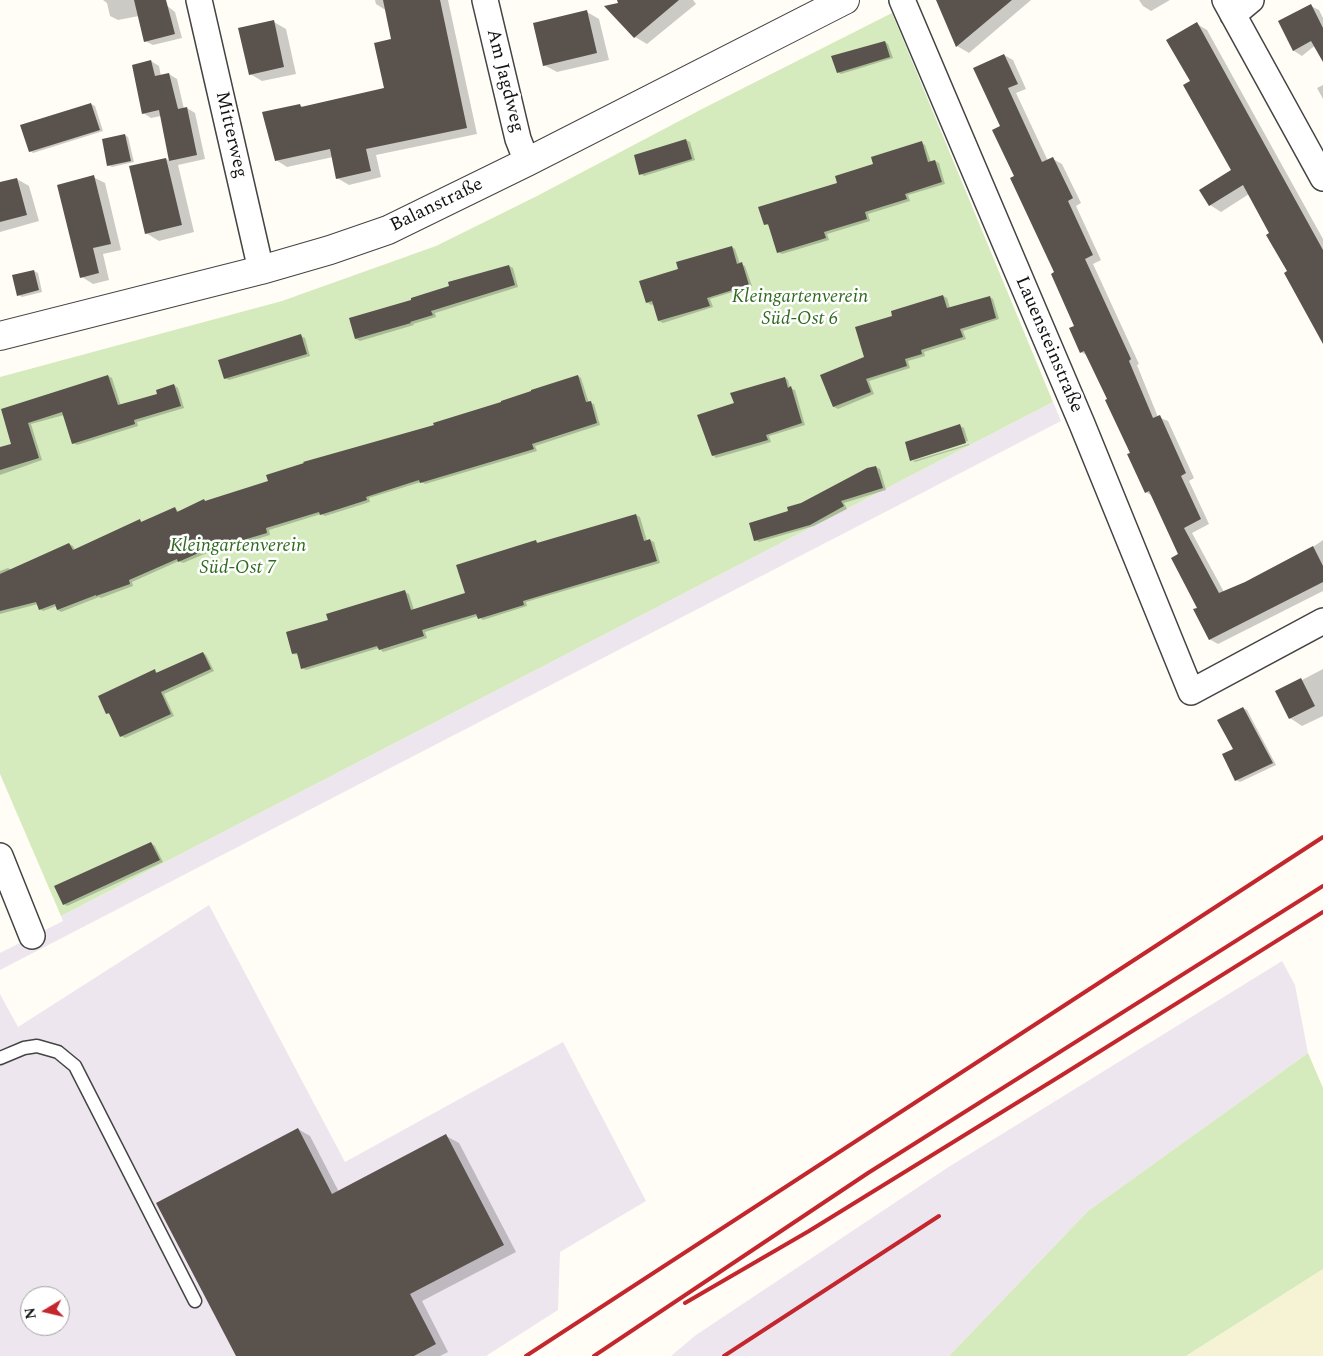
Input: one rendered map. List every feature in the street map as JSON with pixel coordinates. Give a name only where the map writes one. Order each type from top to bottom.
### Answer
[{"type":"street","name":"Mitterweg","points":[[199,0],[261,270]]},
{"type":"street","name":"Am Jagdweg","points":[[485,0],[518,139],[527,162]]},
{"type":"street","name":"Balanstraße","points":[[0,336],[261,270],[330,250],[388,230],[527,162],[844,0]]},
{"type":"street","name":"Lauensteinstraße","points":[[902,0],[1082,424],[1191,692],[1323,622]]},
{"type":"street","points":[[1236,5],[1323,178]]},
{"type":"street","points":[[0,856],[32,936]]},
{"type":"lane","points":[[0,1058],[24,1048],[37,1046],[58,1052],[75,1066],[195,1301]]},
{"type":"shaded area","points":[[1053,402],[1061,421],[0,970],[0,953],[63,921],[61,916]]},
{"type":"shaded area","points":[[209,905],[345,1162],[563,1042],[646,1201],[560,1252],[558,1310],[486,1356],[0,1356],[0,994],[18,1027]]},
{"type":"shaded area","points":[[1282,961],[1295,985],[1308,1053],[1088,1211],[949,1356],[671,1356],[696,1335],[947,1168]]},
{"type":"shaded area","points":[[1323,1269],[1323,1356],[1186,1356]]},
{"type":"green space","name":"Kleingartenverein Süd-Ost 7","points":[[892,13],[1053,402],[61,916],[0,774],[0,377],[282,301],[436,246]]},
{"type":"green space","points":[[1308,1053],[1323,1088],[1323,1269],[1186,1356],[949,1356],[1088,1211]]},
{"type":"building","points":[[134,0],[166,0],[175,34],[144,42]]},
{"type":"building","points":[[383,0],[440,0],[467,128],[366,149],[371,171],[336,179],[330,149],[275,161],[262,112],[300,104],[301,107],[384,88],[374,43],[391,39]]},
{"type":"building","points":[[617,0],[679,0],[634,38],[604,6],[618,3]]},
{"type":"building","points":[[936,0],[1012,0],[956,47]]},
{"type":"building","points":[[1311,4],[1323,28],[1323,62],[1311,41],[1293,51],[1278,21]]},
{"type":"building","points":[[587,10],[597,53],[543,66],[533,23]]},
{"type":"building","points":[[274,20],[284,67],[249,75],[238,28]]},
{"type":"building","points":[[1197,22],[1323,250],[1323,344],[1284,273],[1287,271],[1266,235],[1269,233],[1243,185],[1209,206],[1199,190],[1231,170],[1183,85],[1190,81],[1166,40]]},
{"type":"building","points":[[885,41],[890,57],[837,73],[831,56]]},
{"type":"building","points":[[1004,54],[1018,84],[1008,88],[1042,162],[1053,157],[1073,198],[1068,201],[1093,255],[1085,259],[1131,359],[1129,361],[1153,418],[1160,415],[1186,473],[1181,476],[1201,519],[1184,528],[1219,593],[1245,582],[1313,546],[1323,566],[1323,582],[1209,640],[1193,609],[1197,608],[1171,558],[1178,554],[1149,491],[1145,493],[1127,454],[1130,453],[1105,400],[1107,399],[1084,351],[1080,353],[1069,328],[1074,326],[1051,274],[1054,272],[1010,178],[1014,176],[992,130],[1000,126],[973,68]]},
{"type":"building","points":[[151,60],[155,76],[169,73],[178,109],[187,107],[197,155],[169,161],[159,110],[142,114],[132,65]]},
{"type":"building","points":[[91,103],[100,130],[29,152],[20,125]]},
{"type":"building","points":[[125,134],[131,161],[107,166],[102,139]]},
{"type":"building","points":[[686,139],[692,159],[639,175],[634,155]]},
{"type":"building","points":[[922,141],[928,162],[935,160],[942,182],[905,194],[907,199],[865,212],[867,219],[824,232],[826,238],[777,253],[768,224],[764,225],[758,207],[837,183],[835,176],[873,164],[871,157]]},
{"type":"building","points":[[166,158],[182,225],[145,234],[129,166]]},
{"type":"building","points":[[94,175],[111,244],[93,248],[99,273],[80,278],[57,185]]},
{"type":"building","points":[[17,178],[27,215],[0,222],[0,182]]},
{"type":"building","points":[[732,246],[737,264],[742,262],[749,285],[707,298],[710,306],[658,321],[652,301],[646,303],[639,281],[678,269],[676,262]]},
{"type":"building","points":[[509,265],[515,285],[431,311],[433,315],[411,323],[355,339],[349,318],[411,300],[411,298],[449,286],[448,282]]},
{"type":"building","points":[[34,270],[39,290],[17,296],[12,275]]},
{"type":"building","points":[[943,295],[947,308],[990,296],[996,318],[960,329],[963,337],[921,350],[922,354],[905,359],[907,366],[866,379],[871,392],[833,407],[820,375],[864,357],[855,327],[892,316],[891,311]]},
{"type":"building","points":[[301,334],[307,354],[224,379],[218,360]]},
{"type":"building","points":[[108,375],[118,405],[157,394],[156,390],[174,384],[181,406],[134,420],[135,424],[72,444],[62,412],[28,423],[39,458],[0,470],[0,447],[11,444],[1,409]]},
{"type":"building","points":[[578,375],[586,402],[591,401],[597,423],[532,444],[534,449],[420,483],[419,480],[366,497],[367,500],[320,515],[319,512],[266,528],[267,533],[208,549],[178,562],[177,559],[129,580],[130,584],[57,610],[55,604],[39,610],[36,602],[0,611],[0,574],[69,543],[73,550],[140,519],[141,522],[175,507],[177,512],[204,499],[205,501],[268,481],[266,475],[303,462],[434,425],[433,423]]},
{"type":"building","points":[[785,377],[788,388],[791,386],[802,423],[766,435],[768,440],[712,456],[697,415],[734,403],[730,393]]},
{"type":"building","points":[[960,424],[966,443],[910,461],[905,442]]},
{"type":"building","points":[[876,466],[883,488],[841,501],[844,506],[810,525],[754,541],[749,523],[788,511],[787,507],[801,503],[867,468]]},
{"type":"building","points":[[636,514],[644,541],[650,539],[657,561],[523,601],[524,605],[478,619],[476,614],[422,630],[424,636],[379,650],[377,646],[301,669],[297,653],[292,654],[286,632],[328,620],[326,614],[405,590],[411,610],[465,593],[456,565],[536,540],[537,543]]},
{"type":"building","points":[[203,652],[211,669],[161,692],[171,714],[120,737],[109,713],[106,714],[98,696],[155,669],[156,673]]},
{"type":"building","points":[[1301,678],[1315,706],[1289,719],[1275,691]]},
{"type":"building","points":[[1243,707],[1273,763],[1235,781],[1222,754],[1233,749],[1217,720]]},
{"type":"building","points":[[151,842],[160,860],[63,905],[54,886]]},
{"type":"building","points":[[298,1128],[332,1194],[446,1134],[504,1245],[410,1294],[436,1344],[414,1356],[236,1356],[156,1203]]},
{"type":"railway","points":[[526,1356],[1323,837]]},
{"type":"railway","points":[[594,1356],[868,1173],[1323,886]]},
{"type":"railway","points":[[685,1303],[809,1231],[1323,912]]},
{"type":"railway","points":[[724,1356],[939,1216]]},
{"type":"park label","name":"Kleingartenverein Süd-Ost 6","points":[[800,309]]}]
